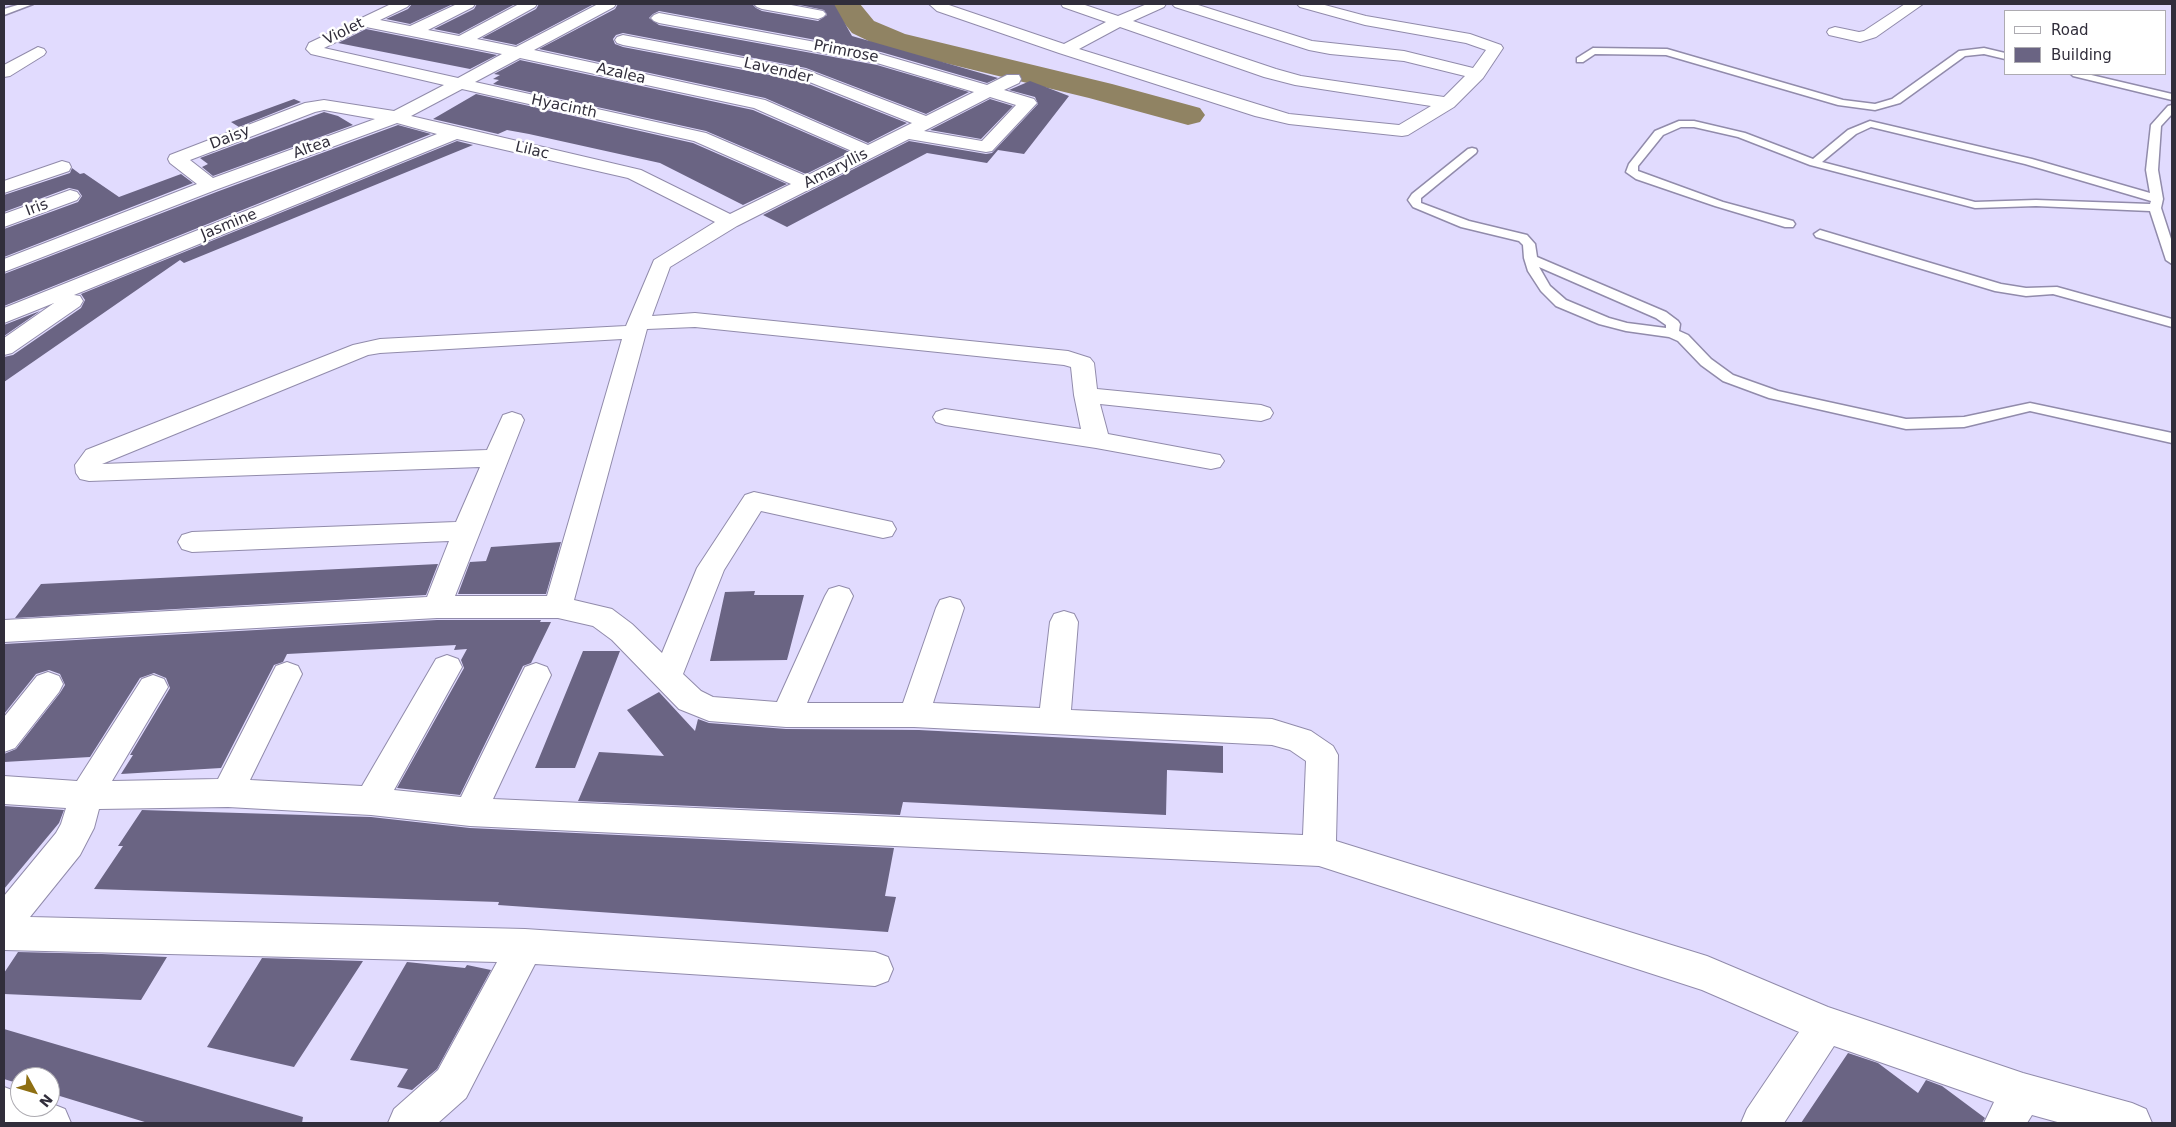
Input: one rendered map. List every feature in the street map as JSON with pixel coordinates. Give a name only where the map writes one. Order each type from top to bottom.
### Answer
[{"type":"street","name":"Violet","points":[[314,49],[315,46],[402,4]]},
{"type":"street","points":[[412,31],[468,4]]},
{"type":"street","points":[[462,41],[530,4]]},
{"type":"street","name":"Altea","points":[[4,266],[211,185],[396,117],[520,53],[609,4]]},
{"type":"street","points":[[583,65],[682,4]]},
{"type":"street","points":[[762,4],[815,9],[834,49]]},
{"type":"street","points":[[936,4],[1065,50],[1261,112],[1289,118],[1402,131],[1448,103],[1476,74],[1495,48],[1470,39],[1365,20],[1305,4]]},
{"type":"street","points":[[1068,4],[1270,73],[1301,81],[1448,103]]},
{"type":"street","points":[[1065,50],[1120,21],[1159,4]]},
{"type":"street","points":[[1180,4],[1308,45],[1404,56],[1476,74]]},
{"type":"street","points":[[1835,32],[1860,37],[1870,34],[1915,4]]},
{"type":"street","name":"Primrose","points":[[659,18],[880,59],[1028,103],[986,147],[907,134]]},
{"type":"street","name":"Azalea","points":[[364,22],[583,65],[759,104],[869,152]]},
{"type":"street","name":"Lavender","points":[[623,40],[806,75],[928,123]]},
{"type":"street","name":"Hyacinth","points":[[314,49],[460,84],[700,137],[808,184]]},
{"type":"street","points":[[4,72],[38,52]]},
{"type":"street","name":"Amaryllis","points":[[637,328],[661,264],[730,222],[1013,79]]},
{"type":"street","name":"Lilac","points":[[324,105],[396,117],[455,133],[634,174],[730,222]]},
{"type":"street","name":"Daisy","points":[[211,185],[177,159],[312,107],[324,105]]},
{"type":"street","name":"Jasmine","points":[[4,316],[455,133]]},
{"type":"street","points":[[4,187],[62,167]]},
{"type":"street","name":"Iris","points":[[4,221],[70,196]]},
{"type":"street","points":[[4,348],[114,272]]},
{"type":"street","points":[[495,458],[89,473],[88,465],[95,456],[361,350],[380,346],[637,328],[695,320],[1068,358],[1082,363],[1086,395],[1095,434],[1099,440]]},
{"type":"street","points":[[558,607],[637,328]]},
{"type":"street","points":[[1086,395],[1261,413]]},
{"type":"street","points":[[945,417],[1099,440],[1211,461]]},
{"type":"street","points":[[437,607],[495,458],[512,420]]},
{"type":"street","points":[[667,678],[712,568],[754,501],[883,529]]},
{"type":"street","points":[[192,542],[466,531]]},
{"type":"street","points":[[786,715],[839,596]]},
{"type":"street","points":[[4,631],[437,607],[558,607],[602,617],[622,632],[690,700],[709,710],[786,715],[914,715],[1272,732],[1300,740],[1322,755],[1319,851]]},
{"type":"street","points":[[914,715],[950,608]]},
{"type":"street","points":[[1054,721],[1064,622]]},
{"type":"street","points":[[371,801],[446,667]]},
{"type":"street","points":[[228,792],[287,674]]},
{"type":"street","points":[[470,812],[536,675]]},
{"type":"street","points":[[4,740],[48,684]]},
{"type":"street","points":[[4,922],[68,844],[77,828],[86,795],[153,687]]},
{"type":"street","points":[[4,790],[86,795],[228,792],[371,801],[470,812],[1319,851],[1707,974],[2014,1108],[2132,1123]]},
{"type":"street","points":[[4,933],[525,946],[875,969]]},
{"type":"street","points":[[408,1123],[452,1084],[525,946]]},
{"type":"street","points":[[1761,1123],[1826,1025]]},
{"type":"street","points":[[4,1107],[51,1123]]},
{"type":"lane","points":[[4,12],[29,4]]},
{"type":"lane","points":[[1580,60],[1593,51],[1667,52],[1842,103],[1875,107],[1896,101],[1962,53],[1984,51],[2004,56]]},
{"type":"lane","points":[[2080,75],[2172,97]]},
{"type":"lane","points":[[2172,108],[2156,126],[2152,170],[2156,204],[2172,260]]},
{"type":"lane","points":[[1789,224],[1719,204],[1640,177],[1632,172],[1633,166],[1659,133],[1679,124],[1694,124],[1741,135],[1814,163],[1975,205],[2036,203],[2156,204]]},
{"type":"lane","points":[[1814,163],[1852,132],[1870,124],[2028,161],[2156,204]]},
{"type":"lane","points":[[1472,151],[1416,196],[1414,200],[1417,205],[1447,218],[1523,238],[1529,244],[1530,258],[1534,270],[1545,288],[1561,302],[1604,321],[1626,327],[1672,333],[1683,338],[1706,362],[1728,378],[1774,395],[1906,424],[1964,422],[2030,408],[2172,438]]},
{"type":"lane","points":[[1820,234],[2000,288],[2026,292],[2053,290],[2172,323]]},
{"type":"lane","points":[[1530,258],[1660,316],[1674,324],[1672,333]]},
{"type":"building","points":[[412,4],[453,4],[410,24],[386,19],[408,9]]},
{"type":"building","points":[[477,4],[515,4],[459,34],[434,29],[474,9]]},
{"type":"building","points":[[539,4],[594,4],[516,45],[482,38],[536,9]]},
{"type":"building","points":[[618,4],[752,4],[762,11],[818,21],[827,15],[824,10],[795,4],[834,4],[852,36],[998,78],[987,83],[881,52],[659,11],[649,18],[659,25],[877,65],[969,92],[926,114],[806,68],[623,33],[616,35],[613,39],[615,44],[623,47],[801,81],[907,123],[868,143],[765,98],[539,49],[615,9]]},
{"type":"building","points":[[366,29],[497,55],[470,69],[338,43]]},
{"type":"building","points":[[520,60],[753,110],[850,152],[806,174],[706,131],[493,84],[499,80],[493,79],[500,75],[494,74]]},
{"type":"building","points":[[1030,81],[1069,96],[1024,154],[998,150],[987,163],[927,153],[787,227],[763,215],[909,141],[986,154],[992,153],[1038,104],[1035,97],[1009,90]]},
{"type":"building","points":[[476,94],[693,143],[787,184],[743,205],[660,163],[529,134],[507,130],[498,134],[433,119]]},
{"type":"building","points":[[294,99],[301,102],[239,127],[231,122]]},
{"type":"building","points":[[990,99],[1013,106],[981,139],[930,130]]},
{"type":"building","points":[[324,112],[338,116],[353,125],[213,176],[202,167],[208,164],[200,158]]},
{"type":"building","points":[[398,125],[431,134],[4,306],[4,274],[219,191]]},
{"type":"building","points":[[457,141],[473,145],[184,263],[180,260],[4,382],[4,357],[13,355],[81,308],[85,300],[81,294]]},
{"type":"building","points":[[72,168],[80,174],[84,173],[119,197],[181,174],[193,183],[4,257],[4,229],[78,202],[82,196],[78,190],[69,188],[4,212],[4,195],[70,173]]},
{"type":"building","points":[[40,311],[4,336],[4,325]]},
{"type":"building","points":[[561,542],[546,594],[458,594],[470,562],[486,561],[491,547]]},
{"type":"building","points":[[438,564],[426,595],[15,618],[41,584]]},
{"type":"building","points":[[755,591],[754,595],[804,595],[787,660],[710,661],[725,592]]},
{"type":"building","points":[[437,620],[541,620],[540,622],[551,622],[531,663],[523,666],[460,795],[397,788],[464,668],[461,660],[467,649],[454,650],[456,645],[287,654],[283,662],[274,665],[221,768],[121,774],[133,755],[130,755],[170,688],[166,678],[154,673],[140,678],[90,757],[4,762],[4,754],[16,749],[65,685],[60,674],[49,670],[36,674],[4,714],[4,644]]},
{"type":"building","points":[[583,651],[620,651],[575,768],[535,768]]},
{"type":"building","points":[[659,692],[695,731],[698,719],[709,723],[786,729],[919,730],[1223,746],[1223,773],[1167,770],[1166,815],[903,802],[900,815],[578,801],[599,752],[664,756],[627,710]]},
{"type":"building","points":[[4,806],[64,810],[59,823],[4,889]]},
{"type":"building","points":[[142,810],[371,817],[470,828],[894,848],[885,896],[896,897],[888,932],[498,905],[499,902],[94,889],[123,846],[118,846]]},
{"type":"building","points":[[18,952],[167,957],[141,1000],[4,994],[4,973]]},
{"type":"building","points":[[262,958],[363,961],[294,1067],[207,1047]]},
{"type":"building","points":[[407,962],[465,968],[467,965],[491,970],[437,1069],[412,1090],[397,1087],[408,1069],[350,1060]]},
{"type":"building","points":[[4,1029],[303,1117],[302,1123],[148,1123],[60,1096],[60,1067],[10,1067],[10,1081],[4,1079]]},
{"type":"building","points":[[1848,1053],[1878,1063],[1918,1093],[1926,1080],[1942,1086],[1985,1118],[1982,1123],[1801,1123]]},
{"type":"waterway","points":[[844,4],[863,27],[894,41],[1100,91],[1188,115]]}]
